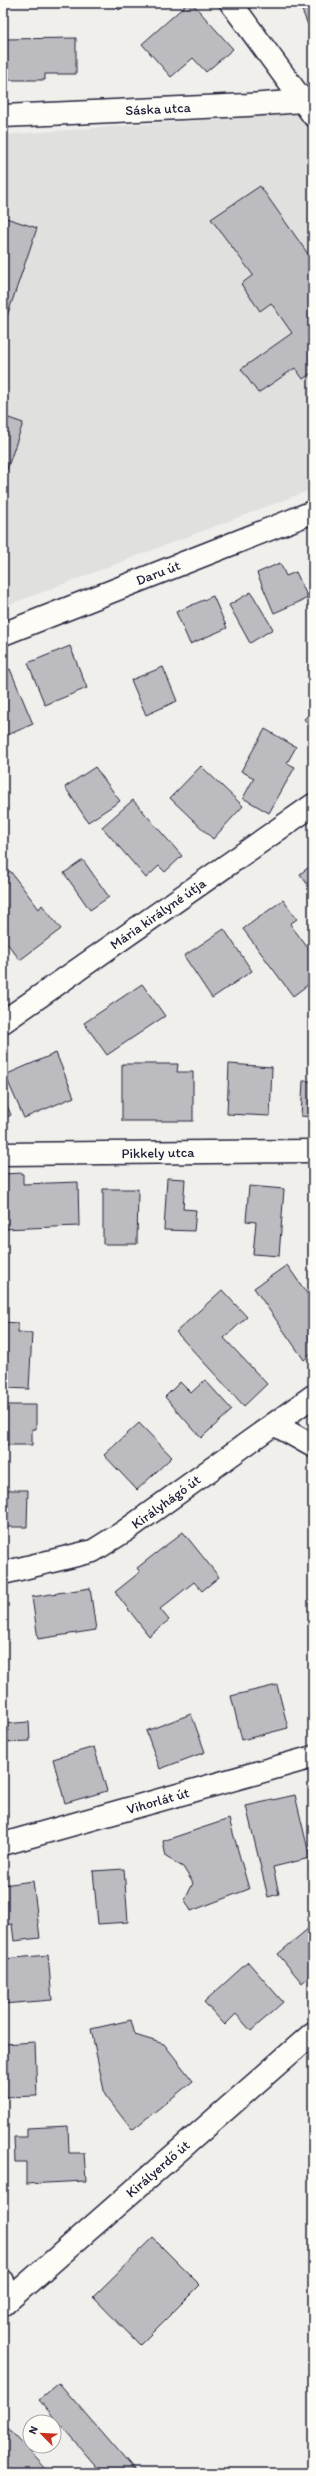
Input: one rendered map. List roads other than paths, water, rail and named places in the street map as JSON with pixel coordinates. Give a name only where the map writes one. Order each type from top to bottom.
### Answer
[{"type":"street","points":[[231,3],[310,104]]},
{"type":"street","name":"Sáska utca","points":[[3,116],[310,104]]},
{"type":"street","name":"Daru út","points":[[3,634],[313,512]]},
{"type":"street","name":"Mária királyné útja","points":[[3,1022],[313,805]]},
{"type":"street","name":"Pikkely utca","points":[[3,1154],[313,1151]]},
{"type":"street","name":"Királyhágó út","points":[[3,1572],[93,1551],[313,1396]]},
{"type":"street","points":[[274,1424],[313,1446]]},
{"type":"street","name":"Vihorlát út","points":[[3,1844],[313,1757]]},
{"type":"street","name":"Királyerdő út","points":[[4,2305],[313,2033]]},
{"type":"street","points":[[3,2281],[4,2305]]}]
